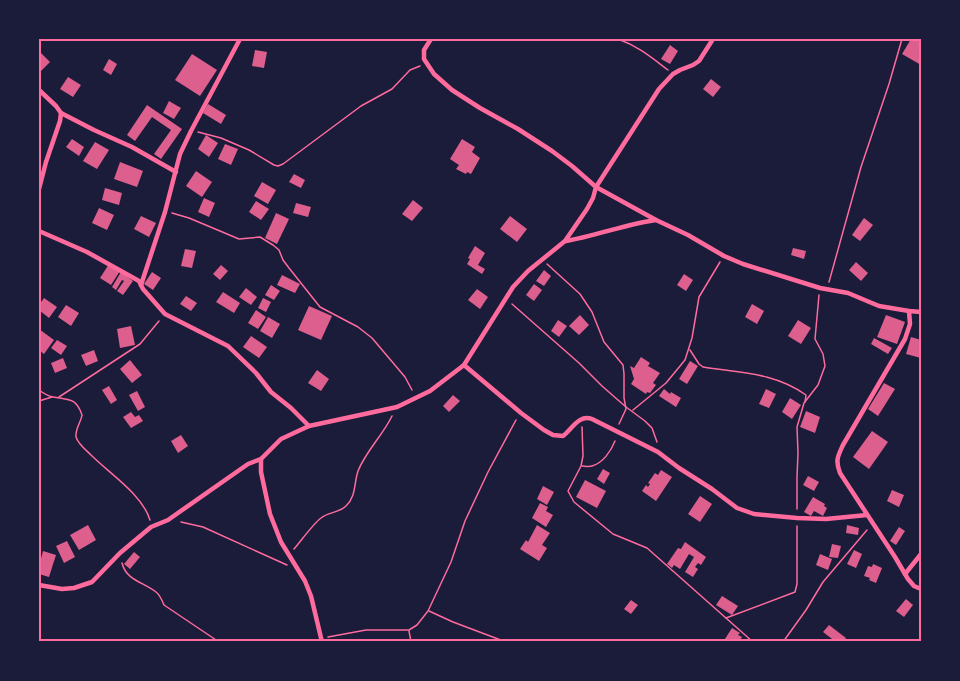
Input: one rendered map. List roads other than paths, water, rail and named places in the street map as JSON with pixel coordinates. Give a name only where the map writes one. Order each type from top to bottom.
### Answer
[{"type":"street","points":[[141,285],[165,212],[180,154],[240,39]]},
{"type":"street","points":[[431,39],[424,50],[424,59],[434,75],[452,90],[552,151],[596,187],[743,264],[820,288],[848,293],[879,306],[921,312]]},
{"type":"street","points":[[39,585],[62,589],[92,582],[120,553],[151,527],[168,520],[248,464],[261,459],[281,439],[309,426],[397,407],[430,391],[464,365],[520,279],[565,242],[587,209],[596,187],[659,89],[672,74],[699,61],[713,39]]},
{"type":"street","points":[[39,90],[61,113],[132,147],[176,172]]},
{"type":"street","points":[[39,189],[61,113]]},
{"type":"street","points":[[39,161],[46,162]]},
{"type":"street","points":[[565,242],[639,222],[656,220]]},
{"type":"street","points":[[39,231],[87,252],[140,281],[165,314],[228,346],[256,373],[271,392],[309,426]]},
{"type":"street","points":[[909,311],[910,324],[905,339],[843,445],[836,464],[905,574],[914,586],[921,590]]},
{"type":"street","points":[[464,365],[521,413],[553,435],[562,436],[581,419],[586,417],[592,419],[657,452],[737,508],[754,514],[797,518],[826,519],[867,515]]},
{"type":"street","points":[[261,459],[261,472],[270,514],[281,542],[305,581],[322,640]]},
{"type":"street","points":[[905,574],[921,554]]}]
